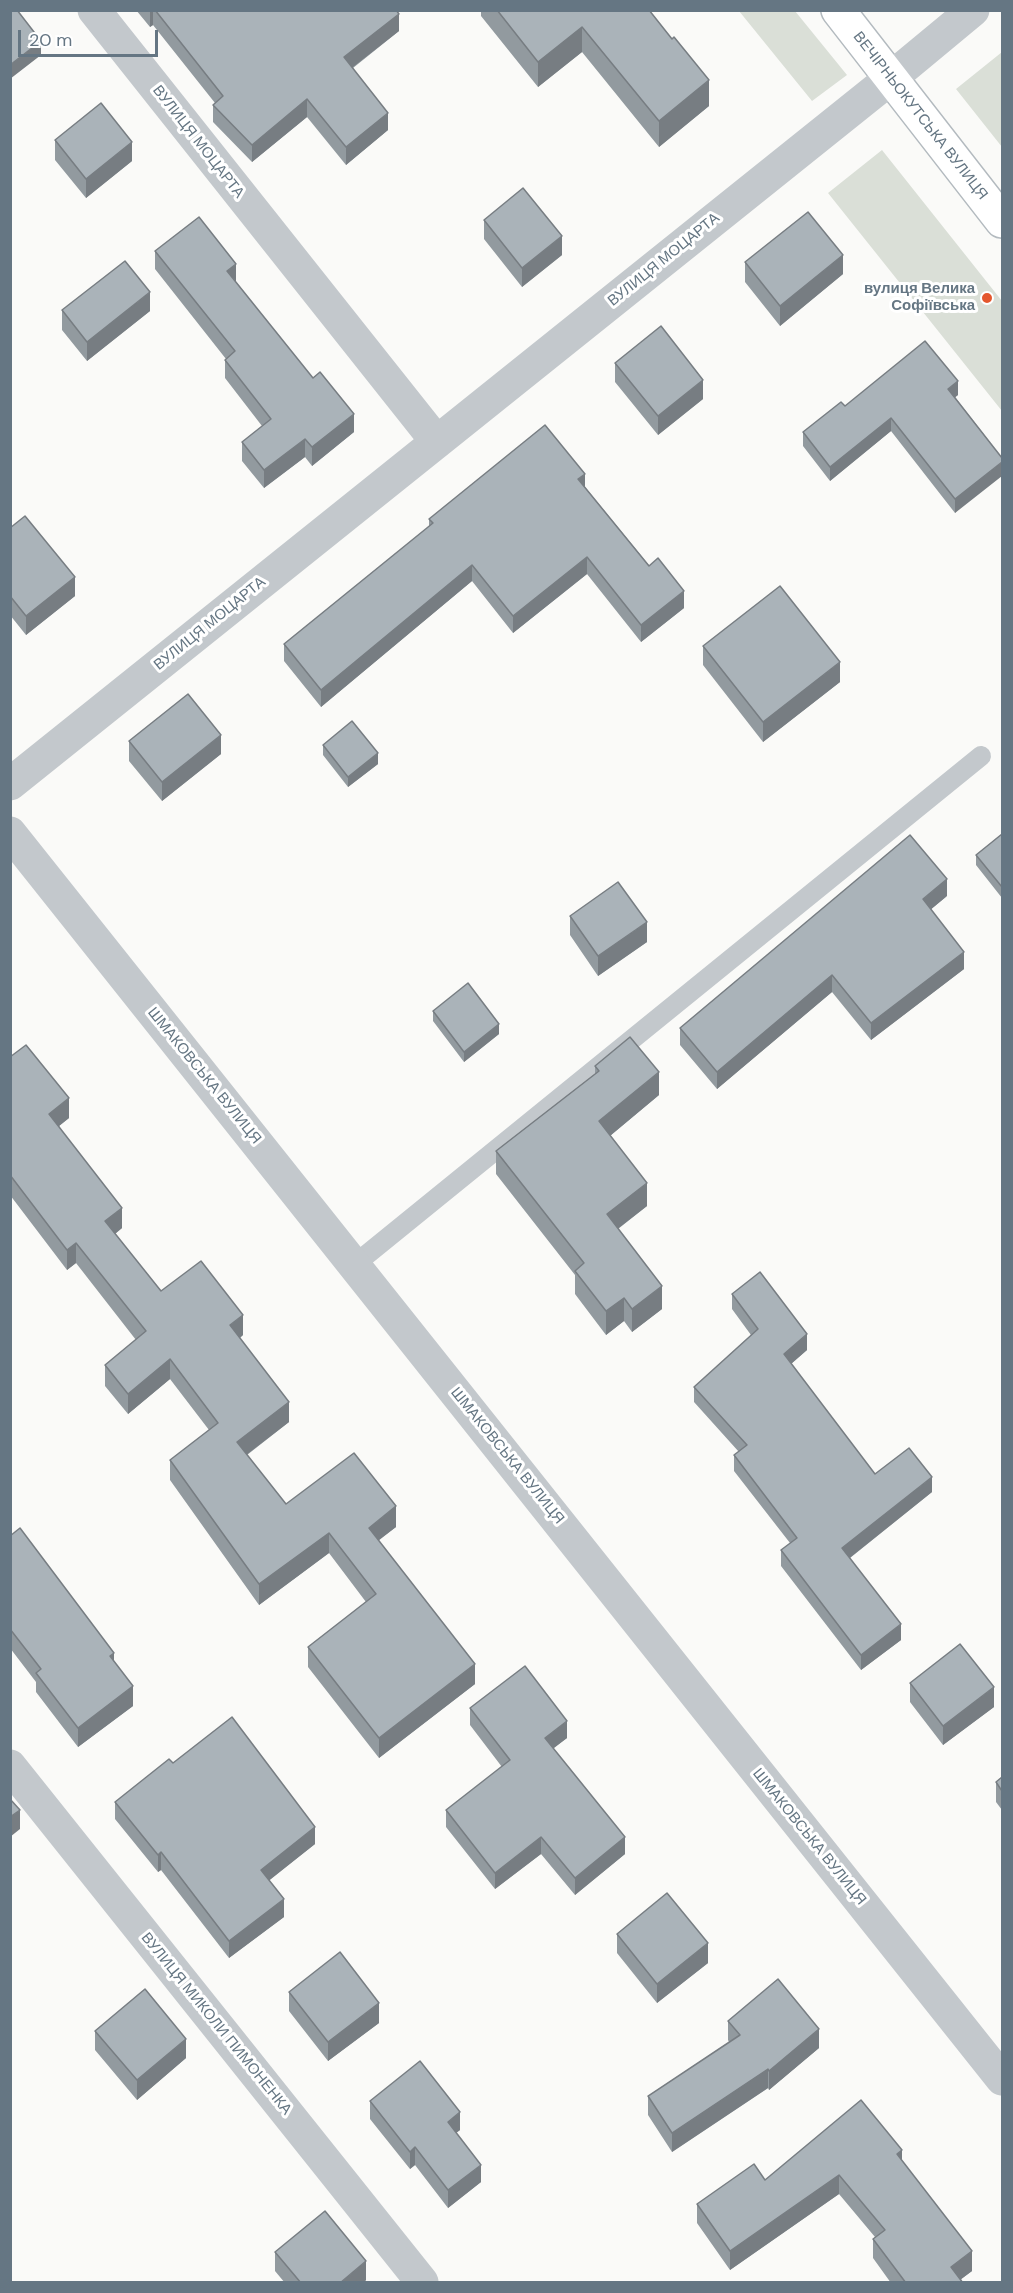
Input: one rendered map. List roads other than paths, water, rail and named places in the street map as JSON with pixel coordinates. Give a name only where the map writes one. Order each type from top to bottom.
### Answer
[{"type":"street","name":"ВУЛИЦЯ МОЦАРТА","points":[[94,10],[437,442]]},
{"type":"street","name":"ВЕЧІРНЬОКУТСЬКА ВУЛИЦЯ","points":[[838,10],[1002,221]]},
{"type":"street","points":[[891,78],[972,10]]},
{"type":"street","name":"ВУЛИЦЯ МОЦАРТА","points":[[10,784],[891,78]]},
{"type":"street","name":"ШМАКОВСЬКА ВУЛИЦЯ","points":[[10,833],[1002,2079]]},
{"type":"street","name":"ВУЛИЦЯ МИКОЛИ ПИМОНЕНКА","points":[[10,1766],[422,2283]]},
{"type":"lane","points":[[354,1265],[981,756]]},
{"type":"place","name":"вулиця Велика Софіївська","points":[[987,298]]}]
